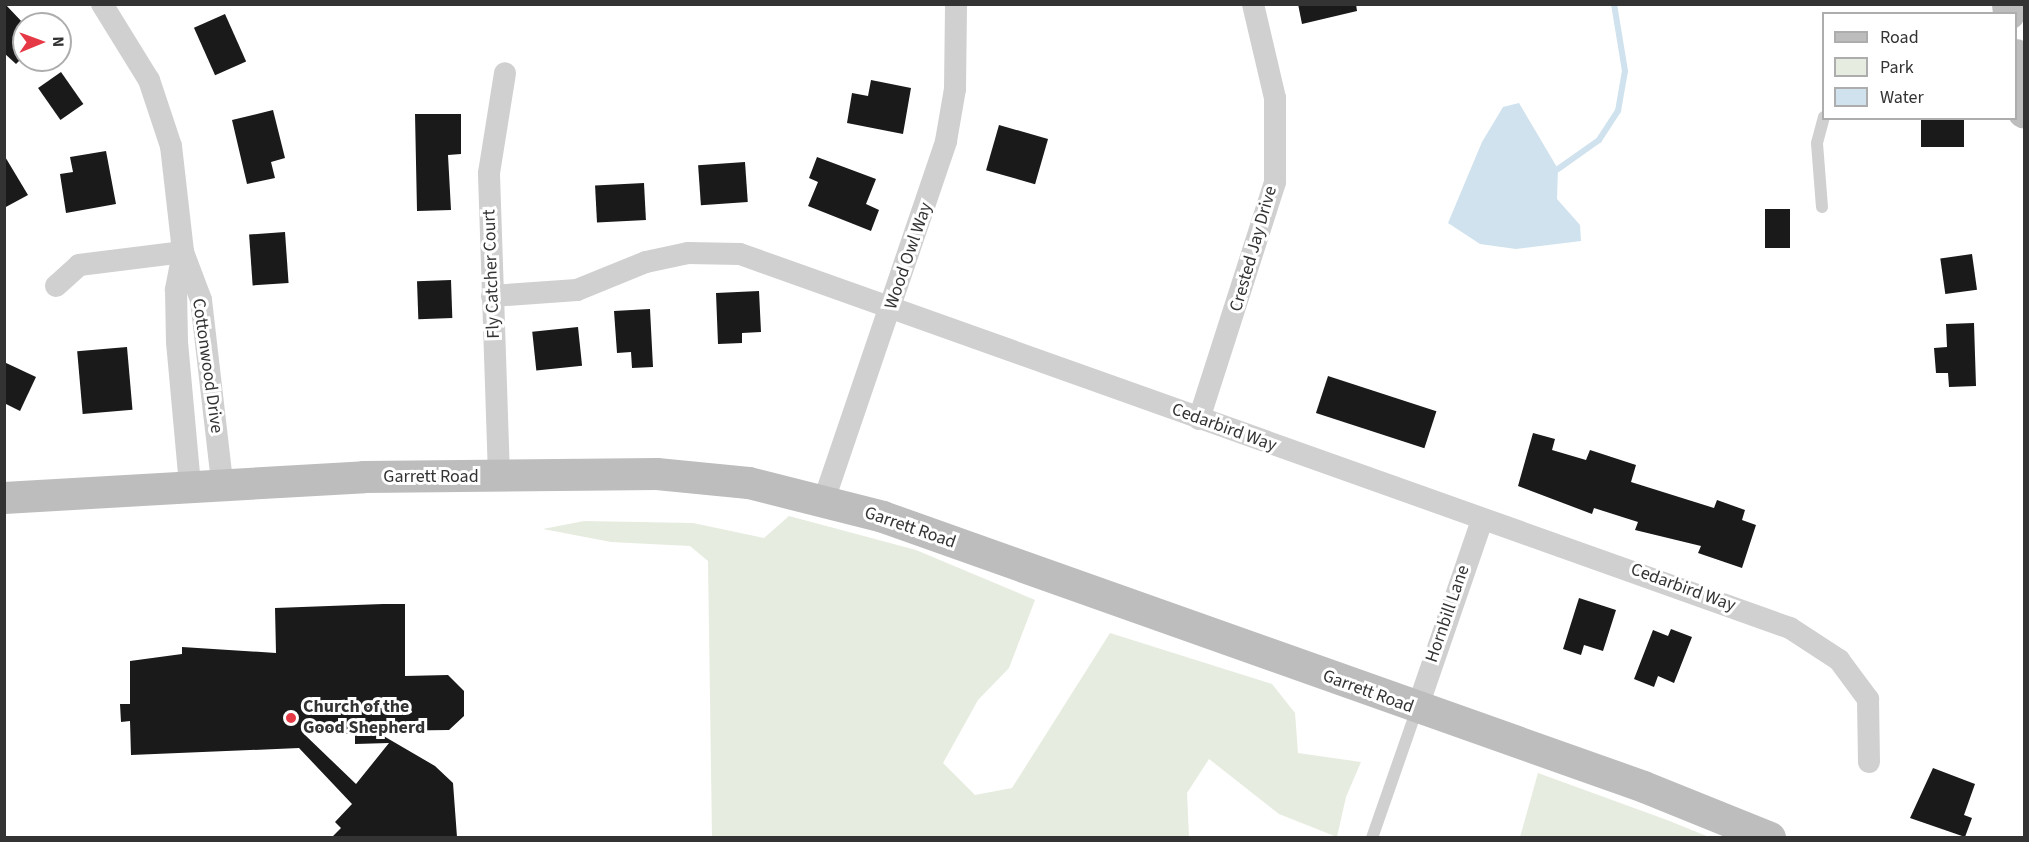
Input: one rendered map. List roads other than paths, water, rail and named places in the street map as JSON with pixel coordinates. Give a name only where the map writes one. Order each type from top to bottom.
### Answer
[{"type":"street","name":"Cottonwood Drive","points":[[102,4],[134,51],[161,114],[177,179],[183,252],[176,291],[177,342],[190,484]]},
{"type":"street","name":"Wood Owl Way","points":[[824,500],[891,309],[946,141],[955,89],[956,4]]},
{"type":"street","name":"Crested Jay Drive","points":[[1199,419],[1275,182],[1275,98],[1252,4]]},
{"type":"street","points":[[2017,69],[2025,112]]},
{"type":"street","name":"Fly Catcher Court","points":[[499,476],[489,173],[505,73]]},
{"type":"street","name":"Cedarbird Way","points":[[492,296],[577,290],[646,262],[710,250],[740,254],[1790,628],[1839,660],[1868,699],[1869,762]]},
{"type":"street","name":"Cottonwood Drive","points":[[183,252],[201,300],[222,482]]},
{"type":"street","points":[[56,286],[79,265],[183,252]]},
{"type":"street","name":"Garrett Road","points":[[4,498],[222,482],[499,476],[705,477],[824,500],[1644,787],[1770,837]]},
{"type":"street","name":"Hornbill Lane","points":[[1417,709],[1482,520]]},
{"type":"lane","points":[[1822,207],[1817,143],[1823,120]]},
{"type":"lane","points":[[177,342],[206,339]]},
{"type":"lane","points":[[1372,837],[1417,709]]},
{"type":"water","points":[[1519,103],[1558,169],[1557,199],[1580,225],[1581,241],[1516,249],[1480,244],[1448,223],[1482,142],[1503,107]]},
{"type":"waterway","points":[[1558,169],[1599,140],[1618,111],[1625,71],[1614,4]]},
{"type":"place","name":"Church of the Good Shepherd","points":[[291,718]]}]
